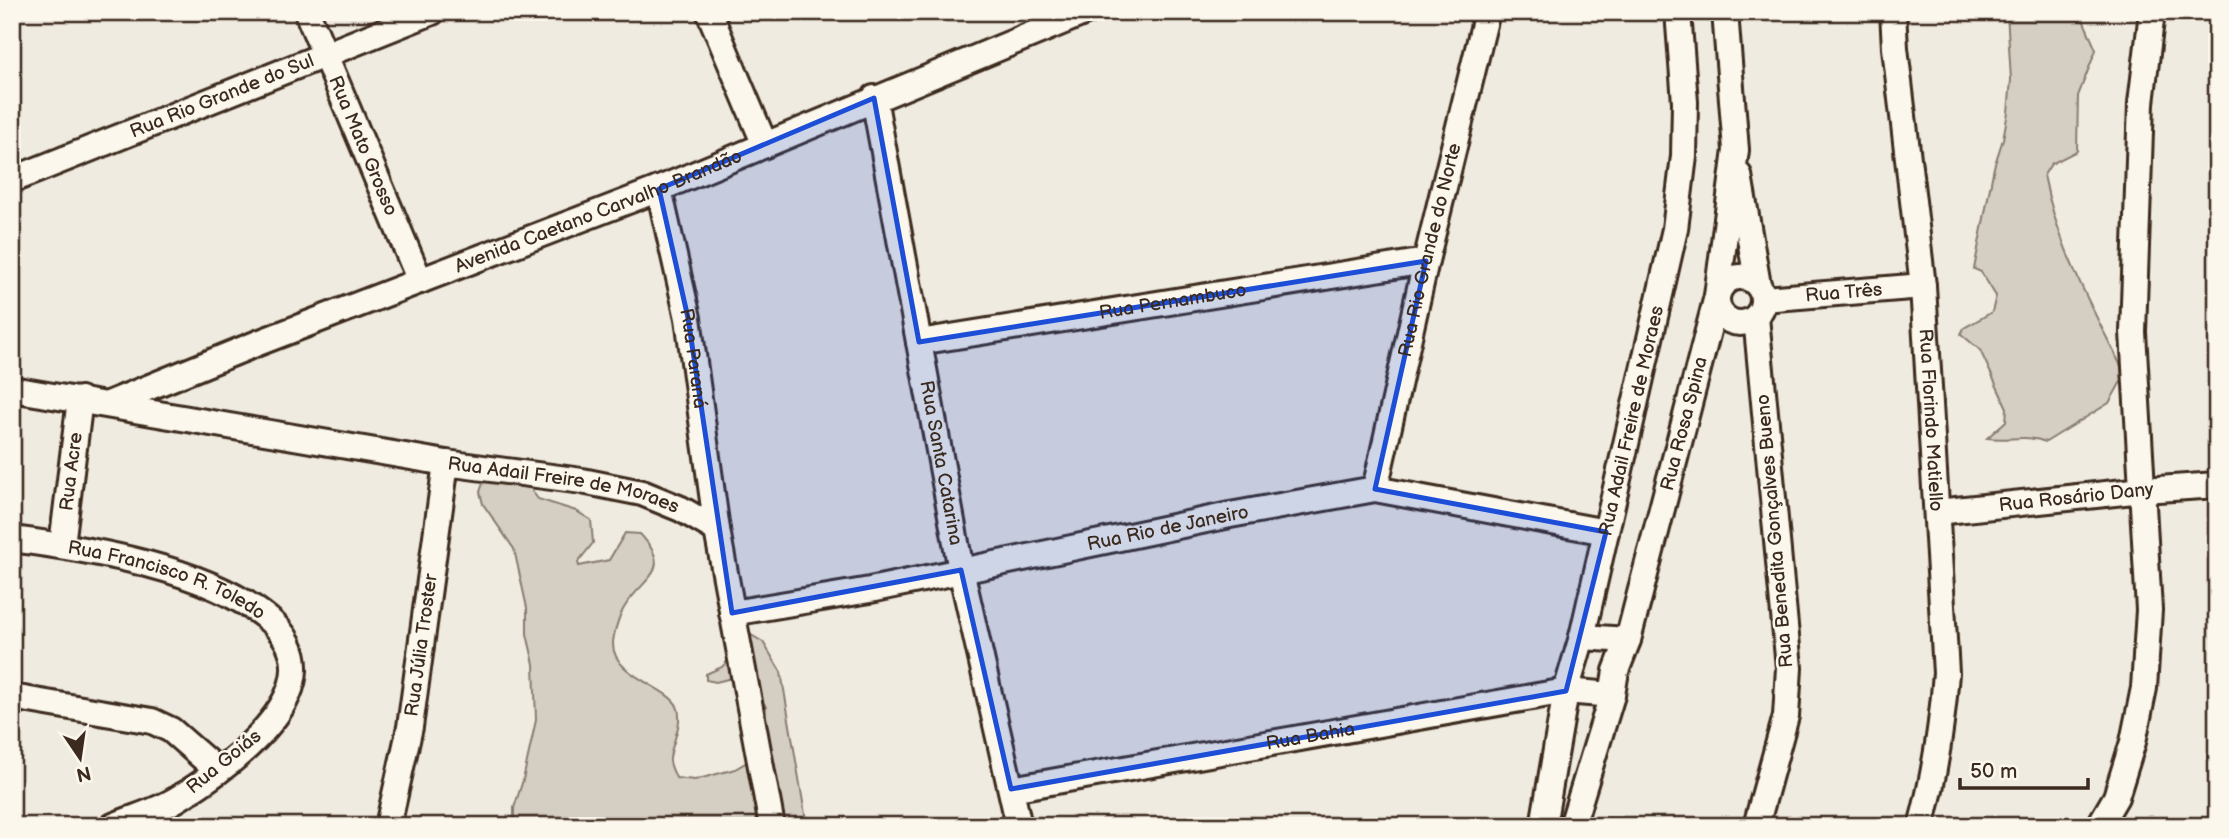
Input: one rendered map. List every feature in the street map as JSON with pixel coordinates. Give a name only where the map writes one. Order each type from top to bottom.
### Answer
[{"type":"street","name":"Rua Mato Grosso","points":[[307,12],[419,281]]},
{"type":"street","name":"Rua Rio Grande do Sul","points":[[12,180],[432,12]]},
{"type":"street","points":[[709,12],[765,145]]},
{"type":"street","name":"Avenida Caetano Carvalho Brandão","points":[[108,404],[258,343],[659,189],[1086,12]]},
{"type":"street","name":"Rua Rio Grande do Norte","points":[[1375,489],[1426,261],[1487,12]]},
{"type":"street","name":"Rua Adail Freire de Moraes","points":[[1543,826],[1566,691],[1582,637],[1675,229],[1684,156],[1685,102],[1678,12]]},
{"type":"street","name":"Rua Rosa Spina","points":[[1572,826],[1612,695],[1616,671],[1628,640],[1717,296],[1736,150],[1725,12]]},
{"type":"street","name":"Rua Florindo Matiello","points":[[1893,12],[1923,286],[1946,673],[1932,782],[1921,826]]},
{"type":"street","points":[[2099,826],[2116,797],[2133,742],[2144,688],[2148,610],[2133,332],[2141,103],[2152,12]]},
{"type":"street","name":"Rua Santa Catarina","points":[[874,99],[961,570],[1019,826]]},
{"type":"street","name":"Rua Benedita Gonçalves Bueno","points":[[1736,150],[1759,300],[1789,668],[1786,716],[1756,826]]},
{"type":"street","name":"Rua Paraná","points":[[659,189],[688,318],[717,530]]},
{"type":"street","name":"Rua Pernambuco","points":[[919,342],[1426,261]]},
{"type":"street","points":[[1734,278],[1747,278],[1759,300],[1746,323],[1734,323],[1724,317],[1718,307],[1717,296],[1723,284],[1734,278]]},
{"type":"street","name":"Rua Três","points":[[1759,300],[1923,286]]},
{"type":"street","name":"Rua Adail Freire de Moraes","points":[[12,389],[446,463],[582,481],[642,493],[681,509],[717,530]]},
{"type":"street","name":"Rua Acre","points":[[62,545],[80,399]]},
{"type":"street","name":"Rua Júlia Troster","points":[[388,826],[410,727],[446,463]]},
{"type":"street","name":"Rua Rosário Dany","points":[[1937,512],[2143,490],[2217,485]]},
{"type":"street","name":"Rua Rio de Janeiro","points":[[732,613],[870,590],[1375,489],[1606,532]]},
{"type":"street","points":[[717,530],[772,826]]},
{"type":"street","name":"Rua Francisco R. Toledo","points":[[12,539],[62,545],[184,574],[237,599],[269,619],[282,635],[294,661]]},
{"type":"street","points":[[1582,637],[1628,640]]},
{"type":"street","name":"Rua Goiás","points":[[113,826],[174,800],[218,771],[251,743],[279,713],[289,696],[294,661]]},
{"type":"street","name":"Rua Bahia","points":[[1011,789],[1566,691],[1612,695]]},
{"type":"street","points":[[12,697],[152,722],[171,730],[218,771]]},
{"type":"highlighted area","points":[[874,98],[919,342],[1426,261],[1375,489],[1606,532],[1566,691],[1011,789],[961,570],[732,613],[688,318],[659,189]]},
{"type":"shaded area","points":[[2007,12],[2080,12],[2096,50],[2078,96],[2077,151],[2051,164],[2044,175],[2066,249],[2086,297],[2121,366],[2123,378],[2109,403],[2046,442],[2031,438],[1987,438],[2006,421],[2007,408],[1980,350],[1961,334],[1964,328],[1992,312],[1996,296],[1981,272],[1974,269],[2008,112],[2011,80]]},
{"type":"shaded area","points":[[486,474],[535,488],[532,491],[538,499],[576,511],[591,520],[593,543],[578,562],[579,566],[609,560],[625,533],[640,534],[650,547],[656,566],[622,611],[613,644],[615,655],[622,665],[672,699],[677,706],[679,719],[670,761],[676,778],[695,780],[735,769],[757,756],[764,745],[766,707],[748,674],[716,682],[706,680],[706,674],[722,667],[751,635],[763,642],[781,672],[807,826],[514,826],[514,808],[536,720],[534,664],[527,634],[527,608],[514,549],[483,504],[480,492]]}]
